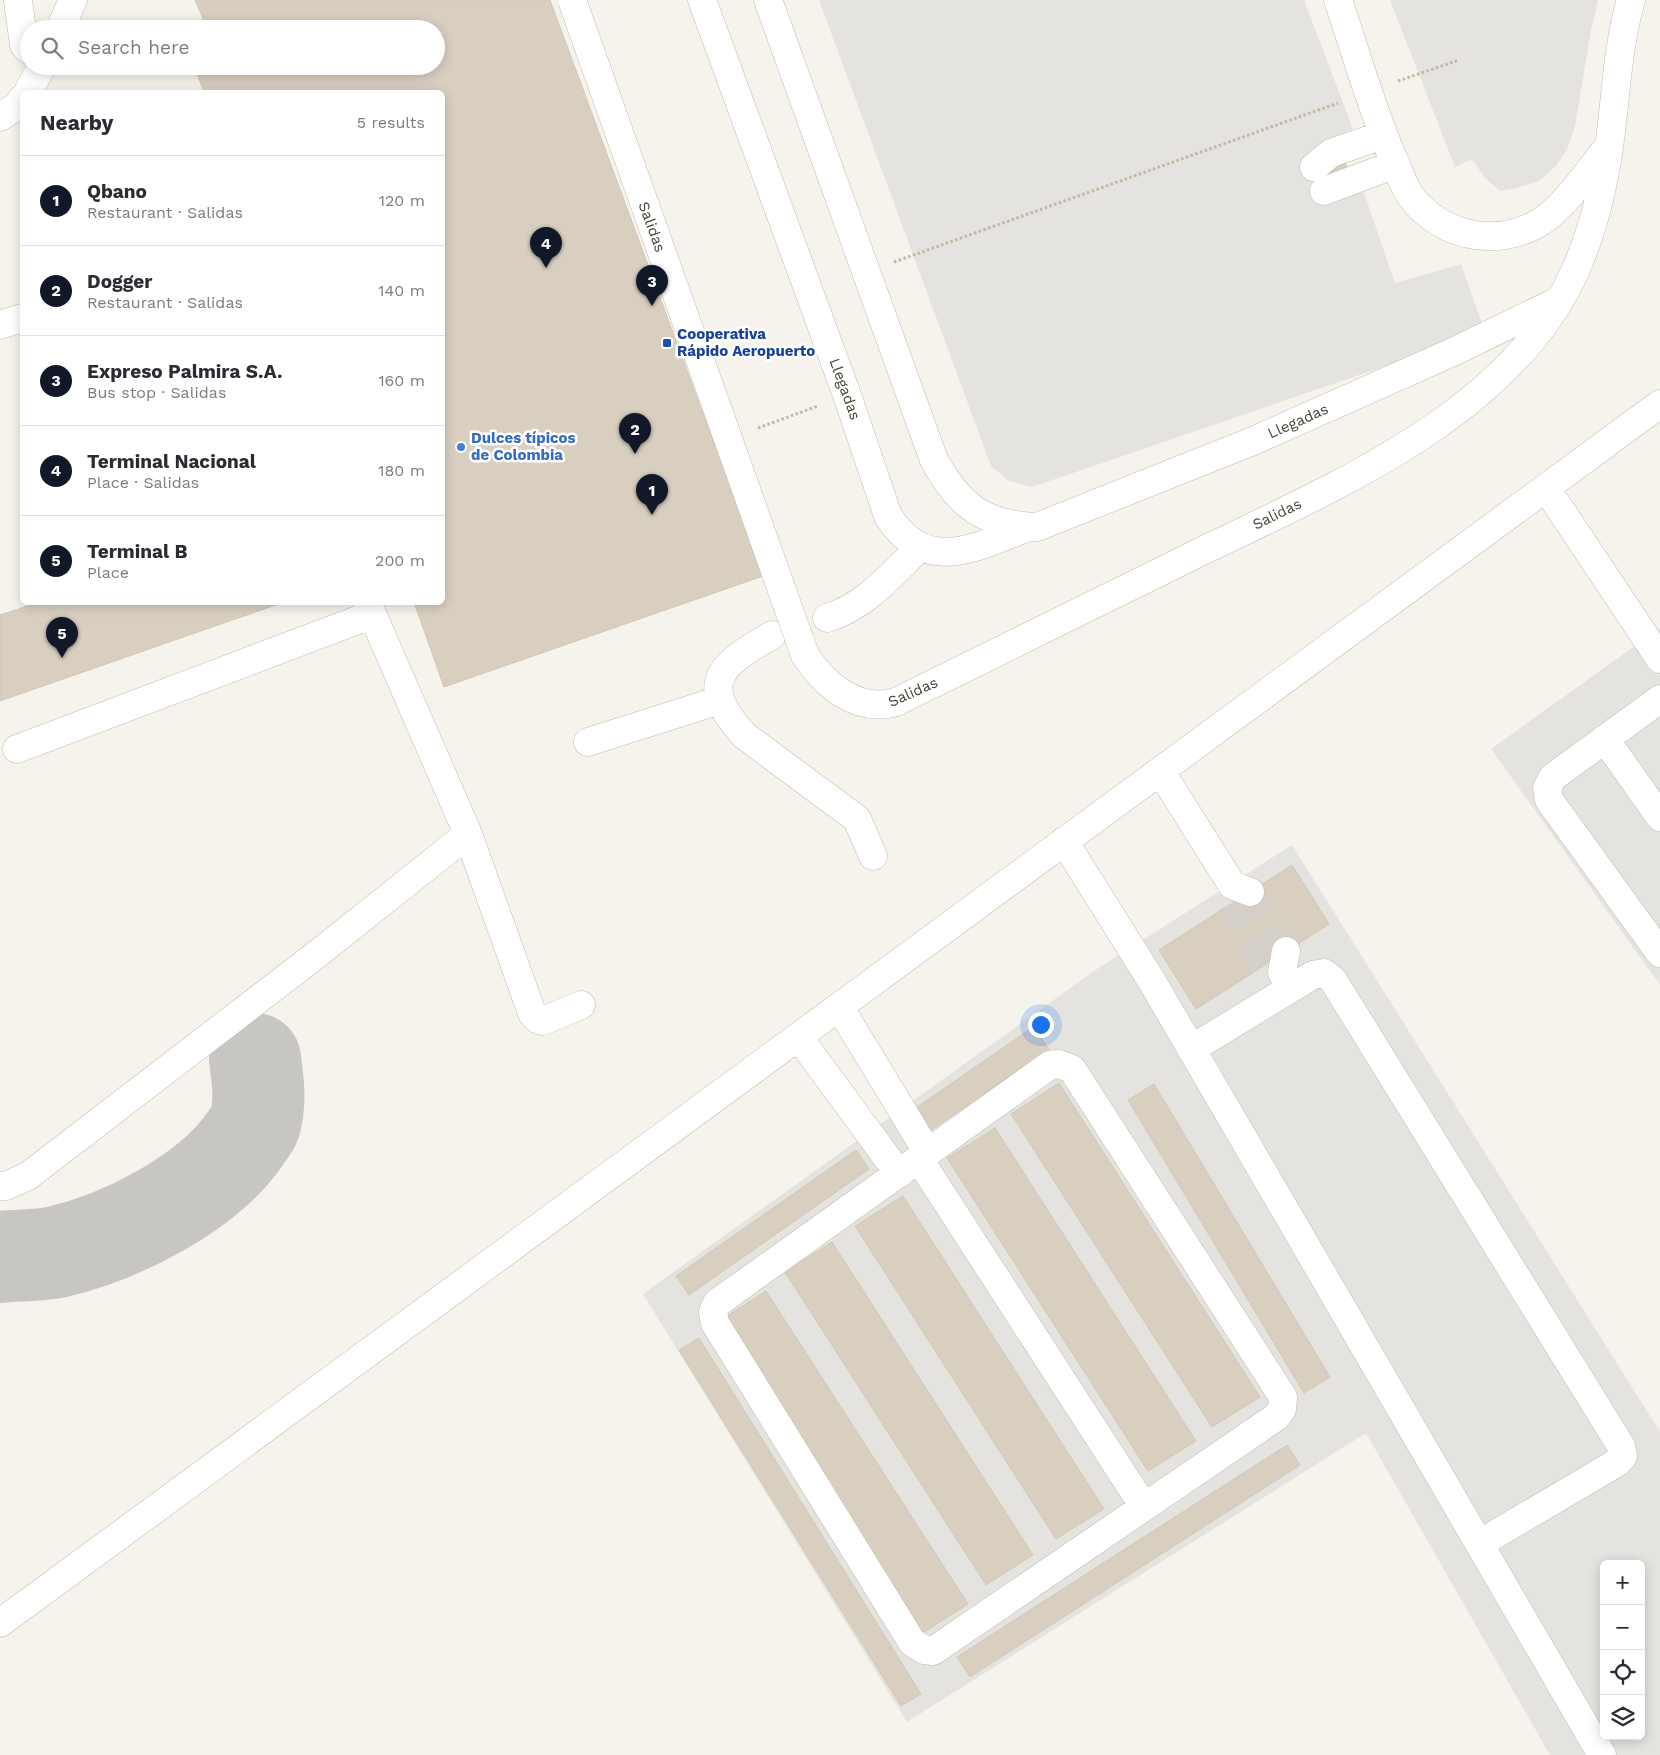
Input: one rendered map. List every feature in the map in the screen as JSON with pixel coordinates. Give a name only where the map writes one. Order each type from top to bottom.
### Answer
[{"type":"street","points":[[18,0],[21,20]]},
{"type":"street","points":[[64,20],[73,0]]},
{"type":"street","name":"Salidas","points":[[572,0],[806,655],[827,682],[856,701],[884,705],[896,702],[1380,462],[1450,414],[1513,364],[1560,300],[1576,268],[1601,196],[1621,48],[1630,0]]},
{"type":"street","name":"Llegadas","points":[[702,0],[847,395],[888,516],[898,530],[920,547],[940,553],[964,552],[1029,527]]},
{"type":"street","name":"Llegadas","points":[[768,0],[934,460],[947,484],[964,503],[991,519],[1015,527],[1037,528],[1253,441],[1455,351],[1560,300]]},
{"type":"street","points":[[1338,0],[1383,135],[1402,182],[1417,204],[1440,224],[1460,232],[1487,238],[1515,234],[1540,222],[1564,201],[1609,146]]},
{"type":"street","points":[[29,90],[37,75]]},
{"type":"street","points":[[0,117],[20,101]]},
{"type":"street","points":[[1383,135],[1331,153],[1319,179],[1396,164]]},
{"type":"street","points":[[0,325],[20,319]]},
{"type":"street","points":[[0,1623],[800,1038],[1064,841],[1161,772],[1660,404]]},
{"type":"street","points":[[1546,488],[1660,659]]},
{"type":"street","points":[[827,618],[842,614],[866,600],[920,547]]},
{"type":"street","points":[[17,749],[369,609],[468,834],[532,1013],[537,1019],[543,1021],[581,1005]]},
{"type":"street","points":[[772,635],[739,654],[726,667],[719,682],[720,700],[730,719],[745,736],[857,819],[873,856]]},
{"type":"street","points":[[1660,699],[1553,777],[1547,788],[1549,800],[1660,954]]},
{"type":"street","points":[[588,742],[720,700]]},
{"type":"street","points":[[1605,739],[1660,817]]},
{"type":"street","points":[[1161,772],[1237,894]]},
{"type":"street","points":[[0,1186],[6,1186],[28,1176],[316,955],[468,834]]},
{"type":"street","points":[[1064,841],[1153,983],[1602,1755]]},
{"type":"street","points":[[1191,1049],[1280,969],[1313,975],[1324,973],[1333,980],[1621,1446],[1623,1456],[1618,1462],[1479,1544]]},
{"type":"street","points":[[840,1008],[915,1162],[1144,1507]]},
{"type":"street","points":[[800,1038],[915,1162]]},
{"type":"street","points":[[1059,1064],[1072,1069],[1283,1397],[1282,1409],[1276,1417],[934,1651],[924,1650],[912,1642],[714,1323],[713,1312],[717,1303],[915,1162],[1050,1066],[1059,1064]]},
{"type":"path","points":[[893,262],[1459,60]]},
{"type":"shaded area","points":[[819,0],[1304,0],[1353,129],[1326,140],[1334,161],[1363,190],[1395,283],[1461,264],[1485,332],[1032,487],[1009,481],[991,466]]},
{"type":"shaded area","points":[[1390,0],[1598,0],[1575,126],[1567,149],[1556,166],[1539,181],[1500,191],[1485,178],[1472,159],[1455,167]]},
{"type":"shaded area","points":[[1660,628],[1660,985],[1491,749]]},
{"type":"shaded area","points":[[1292,845],[1660,1432],[1660,1755],[1550,1755],[1366,1433],[907,1722],[643,1294],[1094,971]]},
{"type":"building","points":[[195,0],[550,0],[763,576],[444,687],[415,605],[445,605],[445,90],[203,90],[197,75],[445,75],[445,20],[204,20]]},
{"type":"building","points":[[1343,157],[1349,174],[1333,180],[1327,163]]},
{"type":"building","points":[[31,605],[275,605],[0,701],[0,615]]},
{"type":"building","points":[[1292,865],[1329,924],[1196,1009],[1159,950]]},
{"type":"building","points":[[1033,1027],[1049,1049],[931,1130],[916,1108]]},
{"type":"building","points":[[1059,1083],[1260,1397],[1212,1427],[1011,1114]]},
{"type":"building","points":[[1154,1084],[1330,1377],[1304,1393],[1128,1100]]},
{"type":"building","points":[[995,1128],[1196,1441],[1148,1471],[947,1158]]},
{"type":"building","points":[[856,1150],[869,1169],[689,1295],[676,1276]]},
{"type":"building","points":[[903,1196],[1104,1509],[1056,1539],[855,1226]]},
{"type":"building","points":[[832,1242],[1033,1555],[986,1585],[785,1272]]},
{"type":"building","points":[[766,1291],[968,1604],[921,1634],[719,1321]]},
{"type":"building","points":[[699,1338],[921,1694],[901,1706],[679,1350]]},
{"type":"building","points":[[1287,1445],[1300,1465],[970,1677],[957,1657]]},
{"type":"taxiway","points":[[0,1257],[57,1252],[108,1236],[161,1210],[209,1178],[229,1159],[255,1123],[258,1099],[255,1059]]},
{"type":"tunnel","points":[[1250,892],[1286,951]]},
{"type":"tunnel","points":[[1230,904],[1264,965]]},
{"type":"place","name":"Terminal Nacional","points":[[546,268]]},
{"type":"place","name":"Expreso Palmira S.A.","points":[[652,306]]},
{"type":"place","name":"Cooperativa Rápido Aeropuerto","points":[[667,343]]},
{"type":"place","name":"Dulces típicos de Colombia","points":[[461,447]]},
{"type":"place","name":"Dogger","points":[[635,454]]},
{"type":"place","name":"Qbano","points":[[652,515]]},
{"type":"place","name":"Terminal B","points":[[62,658]]}]
